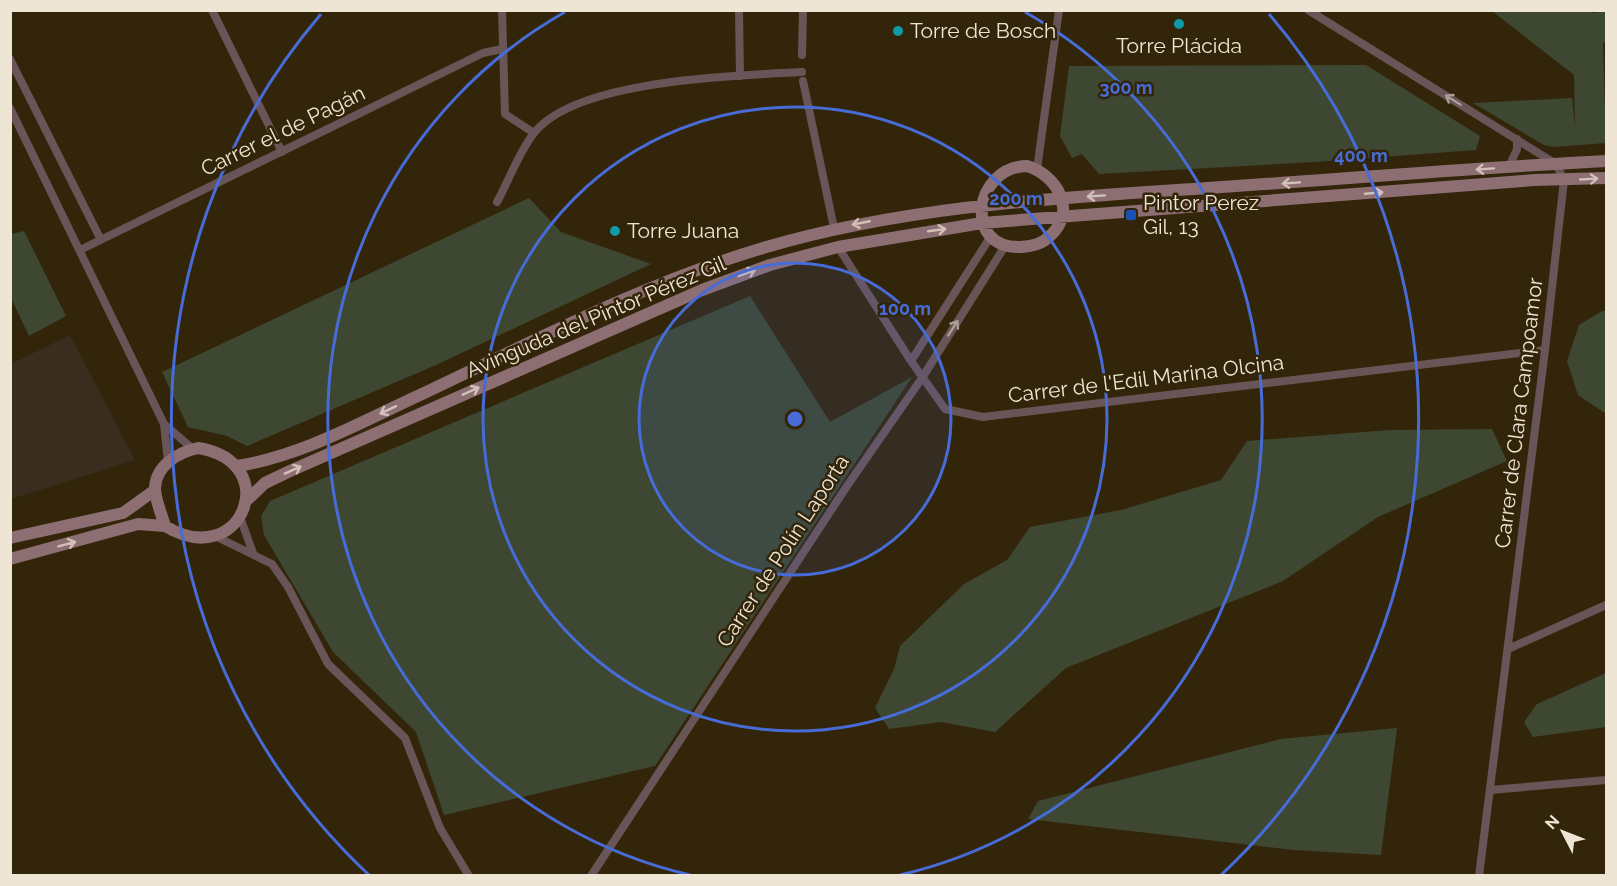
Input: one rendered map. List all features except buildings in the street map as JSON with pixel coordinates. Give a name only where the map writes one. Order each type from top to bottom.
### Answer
[{"type":"main road","name":"Avinguda del Pintor Pérez Gil","points":[[237,466],[267,462],[351,427],[674,279],[744,254],[865,221],[981,206],[1063,199],[1606,161]]},
{"type":"main road","points":[[1012,167],[1037,170],[1052,180],[1063,199],[1064,216],[1050,236],[1034,246],[1005,246],[991,236],[982,223],[981,206],[987,190],[1012,167]]},
{"type":"main road","name":"Avinguda del Pintor Pérez Gil","points":[[245,502],[265,483],[290,471],[619,325],[702,290],[770,265],[838,247],[982,223],[1606,178]]},
{"type":"main road","points":[[10,538],[123,513],[155,490],[168,461],[194,449],[218,452],[237,466],[244,479],[245,502],[240,517],[217,537],[192,539],[165,526],[138,524],[10,559]]},
{"type":"main road","points":[[155,490],[165,526]]},
{"type":"street","points":[[212,10],[282,152]]},
{"type":"street","points":[[502,10],[505,114],[534,133]]},
{"type":"street","points":[[740,10],[740,76]]},
{"type":"street","points":[[802,55],[803,10]]},
{"type":"street","points":[[1037,170],[1059,10]]},
{"type":"street","points":[[1308,10],[1556,164],[1564,180]]},
{"type":"street","name":"Carrer el de Pagán","points":[[80,250],[483,53],[502,49]]},
{"type":"street","points":[[10,59],[101,240]]},
{"type":"street","points":[[497,202],[534,133],[564,108],[642,86],[740,76],[802,77],[834,228]]},
{"type":"street","points":[[10,108],[164,424],[168,461]]},
{"type":"street","points":[[1509,167],[1517,149],[1517,139]]},
{"type":"street","name":"Carrer de Clara Campoamor","points":[[1479,876],[1564,180]]},
{"type":"street","points":[[911,362],[991,236]]},
{"type":"street","name":"Carrer de Polín Laporta","points":[[591,876],[847,486],[922,378],[1005,246]]},
{"type":"street","name":"Carrer de l'Edil Marina Olcina","points":[[838,247],[911,362],[945,409],[983,417],[1545,350]]},
{"type":"street","points":[[164,424],[194,449]]},
{"type":"street","points":[[240,517],[253,553]]},
{"type":"street","points":[[217,537],[272,564],[288,587],[328,664],[405,738],[440,828],[469,876]]},
{"type":"street","points":[[1508,649],[1606,605]]},
{"type":"street","points":[[1490,790],[1606,780]]},
{"type":"shaded area","points":[[70,335],[135,460],[11,499],[11,364]]},
{"type":"green space","points":[[1492,11],[1590,11],[1593,13],[1606,11],[1606,42],[1603,43],[1606,143],[1553,147],[1544,145],[1473,103],[1572,98],[1575,128],[1574,75]]},
{"type":"green space","points":[[1366,65],[1480,136],[1476,150],[1099,174],[1082,154],[1072,158],[1060,136],[1069,66]]},
{"type":"green space","points":[[529,198],[561,232],[651,264],[436,365],[247,446],[227,436],[188,427],[162,372]]},
{"type":"green space","points":[[24,231],[66,316],[29,336],[11,298],[11,234]]},
{"type":"green space","points":[[750,296],[830,422],[912,377],[655,766],[444,815],[416,732],[333,652],[264,535],[261,516],[270,501]]},
{"type":"green space","points":[[1602,311],[1606,311],[1606,414],[1578,395],[1567,361],[1579,325]]},
{"type":"green space","points":[[1492,429],[1507,461],[1378,517],[1283,581],[1066,668],[995,732],[941,722],[889,729],[875,708],[894,669],[900,646],[964,584],[1007,560],[1030,527],[1121,510],[1221,480],[1247,441],[1389,430]]},
{"type":"green space","points":[[1606,673],[1606,727],[1533,737],[1524,722],[1537,704]]},
{"type":"green space","points":[[1397,728],[1381,855],[1293,850],[1028,819],[1038,801],[1281,739]]},
{"type":"place","name":"Torre Plácida","points":[[1179,24]]},
{"type":"place","name":"Torre de Bosch","points":[[898,31]]},
{"type":"place","name":"Pintor Perez Gil, 13","points":[[1131,215]]},
{"type":"place","name":"Torre Juana","points":[[615,231]]}]
